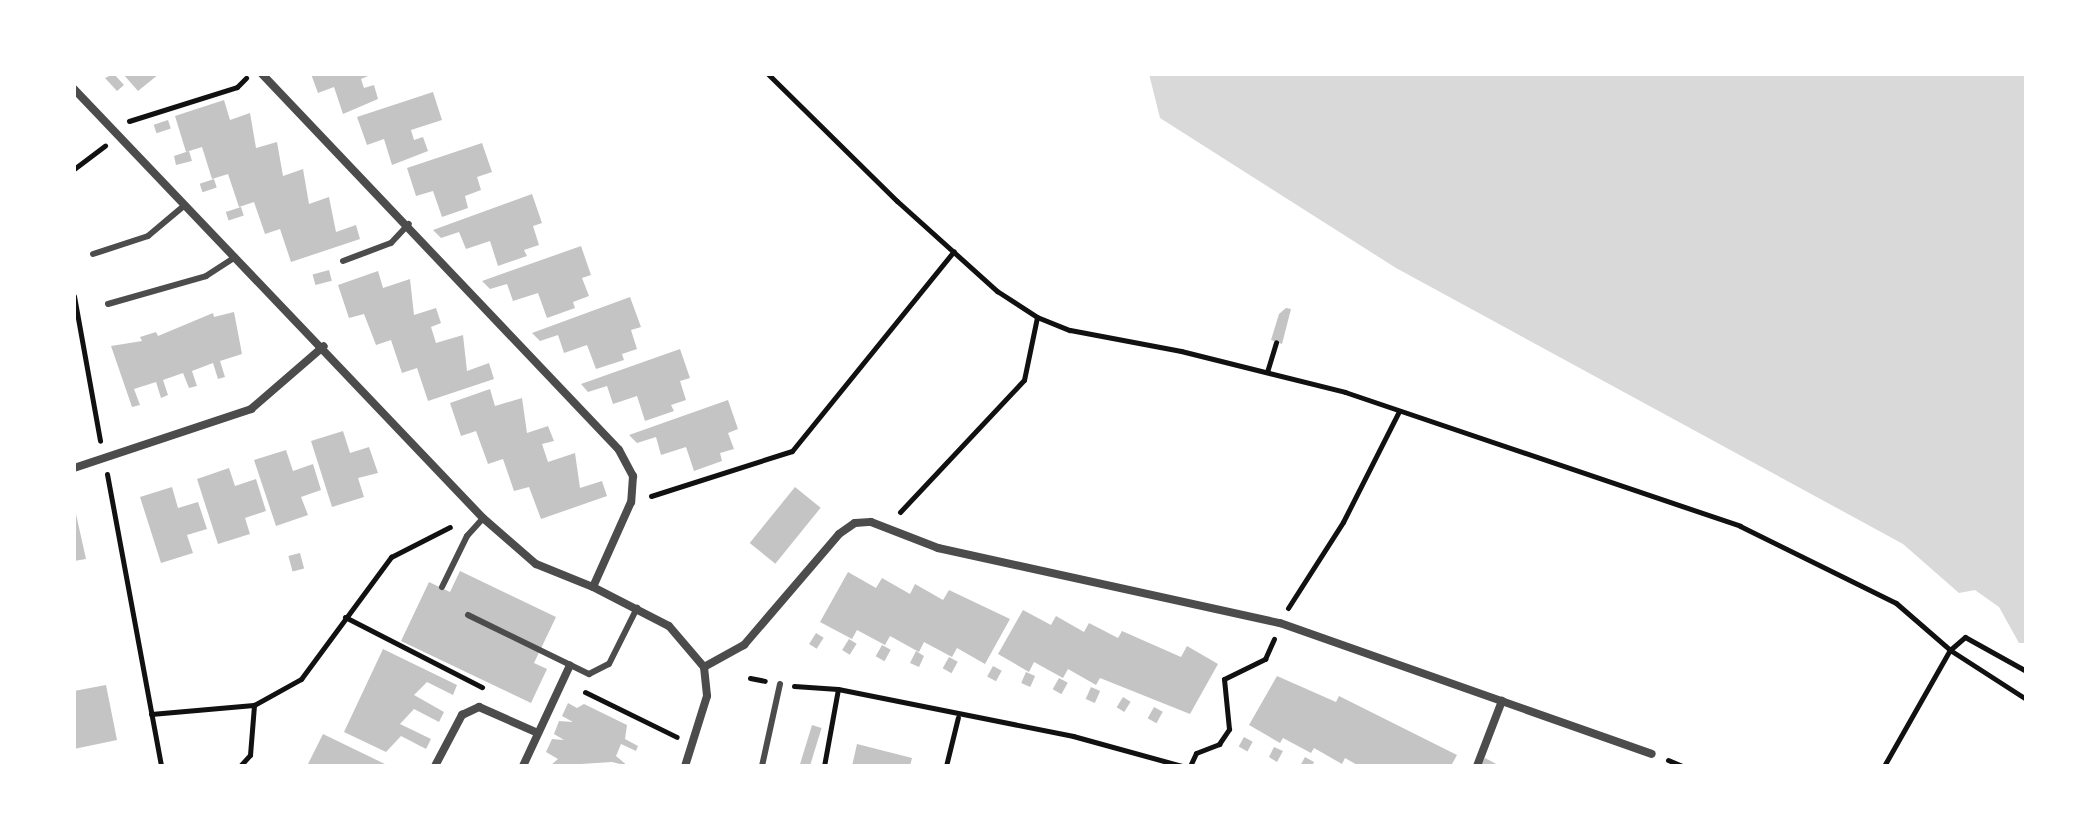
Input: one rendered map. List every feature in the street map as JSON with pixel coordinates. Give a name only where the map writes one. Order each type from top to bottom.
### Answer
[{"type":"street","points":[[262,74],[409,224],[619,450],[633,476],[631,502],[593,587]]},
{"type":"street","points":[[74,89],[119,131],[185,205],[324,346],[483,518],[536,564],[593,587],[669,626],[704,667],[707,696],[685,766]]},
{"type":"street","points":[[74,468],[251,409],[324,346]]},
{"type":"street","points":[[704,667],[744,645],[839,534],[855,523],[888,527],[938,548],[1280,623],[1652,754]]},
{"type":"street","points":[[523,766],[570,665]]},
{"type":"street","points":[[1477,766],[1502,701]]},
{"type":"street","points":[[435,766],[462,715],[479,707],[538,733]]},
{"type":"lane","points":[[93,254],[148,236],[185,205]]},
{"type":"lane","points":[[343,261],[391,243],[409,224]]},
{"type":"lane","points":[[108,304],[206,276],[236,256]]},
{"type":"lane","points":[[442,587],[467,536],[483,518]]},
{"type":"lane","points":[[468,615],[570,665],[600,673],[637,608]]},
{"type":"lane","points":[[762,766],[780,684]]},
{"type":"path","points":[[74,169],[132,118],[237,87],[250,74]]},
{"type":"path","points":[[768,74],[997,291],[1037,317],[1070,330],[1267,372],[1399,411],[1752,531],[1896,603],[1950,650],[2026,699]]},
{"type":"path","points":[[631,502],[792,451],[954,251]]},
{"type":"path","points":[[74,296],[161,766]]},
{"type":"path","points":[[888,527],[1024,380],[1037,317]]},
{"type":"path","points":[[1267,372],[1276,342]]},
{"type":"path","points":[[1190,766],[1196,753],[1219,744],[1229,729],[1224,679],[1265,659],[1280,623],[1343,522],[1399,411]]},
{"type":"path","points":[[151,714],[254,705],[301,679],[391,557],[465,521],[483,518]]},
{"type":"path","points":[[345,617],[488,690]]},
{"type":"path","points":[[1884,766],[1950,650],[1965,637],[2026,671]]},
{"type":"path","points":[[750,678],[838,689],[958,717],[1073,736],[1182,766]]},
{"type":"path","points":[[562,681],[693,745]]},
{"type":"path","points":[[824,766],[838,689]]},
{"type":"path","points":[[240,766],[250,755],[254,705]]},
{"type":"path","points":[[946,766],[958,717]]},
{"type":"shaded area","points":[[1149,74],[2026,74],[2026,643],[2019,643],[1999,607],[1975,590],[1959,593],[1903,544],[1396,268],[1160,118]]},
{"type":"building","points":[[114,74],[124,85],[117,91],[105,78]]},
{"type":"building","points":[[123,74],[159,74],[138,91]]},
{"type":"building","points":[[311,74],[373,74],[361,79],[364,88],[374,85],[378,99],[343,114],[334,87],[318,93]]},
{"type":"building","points":[[433,92],[442,120],[411,130],[414,140],[423,137],[428,151],[392,165],[384,139],[367,145],[357,117]]},
{"type":"building","points":[[224,100],[230,120],[250,113],[256,148],[277,142],[283,176],[303,169],[309,204],[329,197],[336,232],[356,225],[360,239],[291,262],[280,229],[265,234],[254,202],[239,207],[228,174],[212,179],[202,147],[186,152],[175,116]]},
{"type":"building","points":[[168,120],[171,129],[157,133],[154,125]]},
{"type":"building","points":[[482,143],[492,172],[477,177],[481,190],[465,196],[468,208],[442,217],[433,191],[416,196],[407,168]]},
{"type":"building","points":[[189,151],[192,161],[176,165],[174,156]]},
{"type":"building","points":[[214,179],[217,188],[203,192],[200,184]]},
{"type":"building","points":[[532,194],[542,223],[533,226],[539,245],[524,250],[527,256],[498,266],[490,241],[466,249],[459,232],[441,238],[433,230]]},
{"type":"building","points":[[241,207],[244,216],[229,221],[226,212]]},
{"type":"building","points":[[581,246],[591,275],[582,278],[589,296],[573,302],[575,308],[547,318],[538,293],[513,301],[507,284],[490,289],[482,281]]},
{"type":"building","points":[[329,270],[332,281],[315,285],[313,274]]},
{"type":"building","points":[[378,271],[383,288],[410,279],[414,315],[436,308],[441,323],[431,327],[436,343],[463,335],[467,371],[489,363],[494,379],[428,401],[417,368],[402,373],[391,340],[376,345],[364,314],[349,318],[338,285]]},
{"type":"building","points":[[630,297],[641,327],[631,330],[637,349],[622,354],[624,360],[596,369],[587,345],[564,353],[558,335],[540,341],[532,333]]},
{"type":"building","points":[[1286,308],[1291,309],[1282,344],[1271,340],[1279,314]]},
{"type":"building","points":[[234,312],[242,354],[220,361],[225,377],[218,379],[213,363],[192,371],[197,386],[189,388],[183,373],[163,380],[168,395],[161,398],[156,382],[134,389],[140,405],[132,407],[111,346],[142,341],[140,337],[156,332],[158,336],[213,313],[214,317]]},
{"type":"building","points":[[680,349],[690,378],[680,381],[686,400],[671,405],[674,411],[645,421],[637,396],[613,404],[607,386],[588,392],[581,384]]},
{"type":"building","points":[[490,389],[495,406],[522,398],[527,433],[548,426],[554,441],[542,444],[548,462],[575,453],[580,488],[602,481],[607,496],[541,519],[529,487],[514,491],[503,459],[488,464],[476,431],[461,436],[450,403]]},
{"type":"building","points":[[728,400],[738,429],[728,433],[734,449],[720,453],[722,461],[694,471],[686,447],[661,455],[656,437],[637,443],[629,435]]},
{"type":"building","points":[[343,431],[350,453],[369,447],[378,473],[358,478],[364,497],[332,507],[311,441]]},
{"type":"building","points":[[286,450],[293,471],[313,464],[321,490],[301,497],[308,515],[276,526],[254,460]]},
{"type":"building","points":[[229,468],[235,486],[256,479],[266,511],[245,518],[250,534],[218,544],[197,479]]},
{"type":"building","points":[[172,487],[178,508],[198,502],[207,529],[187,535],[193,553],[161,563],[140,497]]},
{"type":"building","points":[[795,487],[821,508],[775,564],[750,543]]},
{"type":"building","points":[[74,505],[86,559],[74,561]]},
{"type":"building","points":[[300,553],[304,568],[293,572],[288,556]]},
{"type":"building","points":[[460,571],[556,617],[534,663],[547,669],[531,703],[401,641],[429,582],[450,592]]},
{"type":"building","points":[[848,572],[876,588],[882,578],[910,594],[915,584],[943,600],[949,590],[1010,619],[985,664],[957,648],[952,657],[924,642],[919,652],[890,636],[885,645],[857,630],[852,639],[820,622]]},
{"type":"building","points":[[1023,610],[1051,625],[1056,616],[1084,632],[1089,623],[1118,638],[1122,631],[1181,657],[1187,646],[1218,664],[1190,714],[1100,678],[1096,685],[1068,669],[1063,678],[1034,662],[1029,672],[998,654]]},
{"type":"building","points":[[816,633],[824,638],[817,649],[809,644]]},
{"type":"building","points":[[849,639],[857,644],[850,655],[842,650]]},
{"type":"building","points":[[882,645],[891,650],[884,661],[876,656]]},
{"type":"building","points":[[383,649],[457,685],[453,695],[427,682],[414,695],[444,712],[439,722],[414,709],[400,724],[431,739],[426,749],[401,736],[386,752],[344,732]]},
{"type":"building","points":[[916,651],[924,656],[919,667],[910,663]]},
{"type":"building","points":[[949,657],[958,662],[951,673],[943,668]]},
{"type":"building","points":[[993,666],[1002,671],[996,681],[987,676]]},
{"type":"building","points":[[1026,672],[1035,676],[1030,687],[1021,683]]},
{"type":"building","points":[[1277,676],[1336,702],[1339,696],[1457,755],[1451,766],[1359,766],[1345,758],[1342,764],[1314,748],[1311,753],[1283,738],[1280,743],[1249,725]]},
{"type":"building","points":[[1059,678],[1068,683],[1061,694],[1053,689]]},
{"type":"building","points":[[106,685],[117,740],[74,749],[74,691]]},
{"type":"building","points":[[1091,687],[1100,691],[1095,703],[1086,699]]},
{"type":"building","points":[[1123,697],[1131,702],[1124,712],[1117,707]]},
{"type":"building","points":[[568,703],[577,708],[584,704],[627,725],[625,739],[638,746],[636,751],[621,744],[616,756],[628,766],[612,762],[550,766],[558,759],[546,752],[552,739],[564,740],[554,734],[559,721],[573,722],[562,716]]},
{"type":"building","points":[[1154,707],[1163,712],[1156,723],[1148,718]]},
{"type":"building","points":[[812,725],[822,728],[810,766],[800,765]]},
{"type":"building","points":[[323,734],[389,766],[307,766]]},
{"type":"building","points":[[1244,737],[1253,742],[1247,751],[1239,747]]},
{"type":"building","points":[[857,744],[912,758],[910,766],[852,766]]},
{"type":"building","points":[[1274,747],[1283,751],[1277,762],[1269,757]]},
{"type":"building","points":[[1305,757],[1314,762],[1312,766],[1300,766]]},
{"type":"building","points":[[1485,758],[1500,766],[1480,766]]}]
